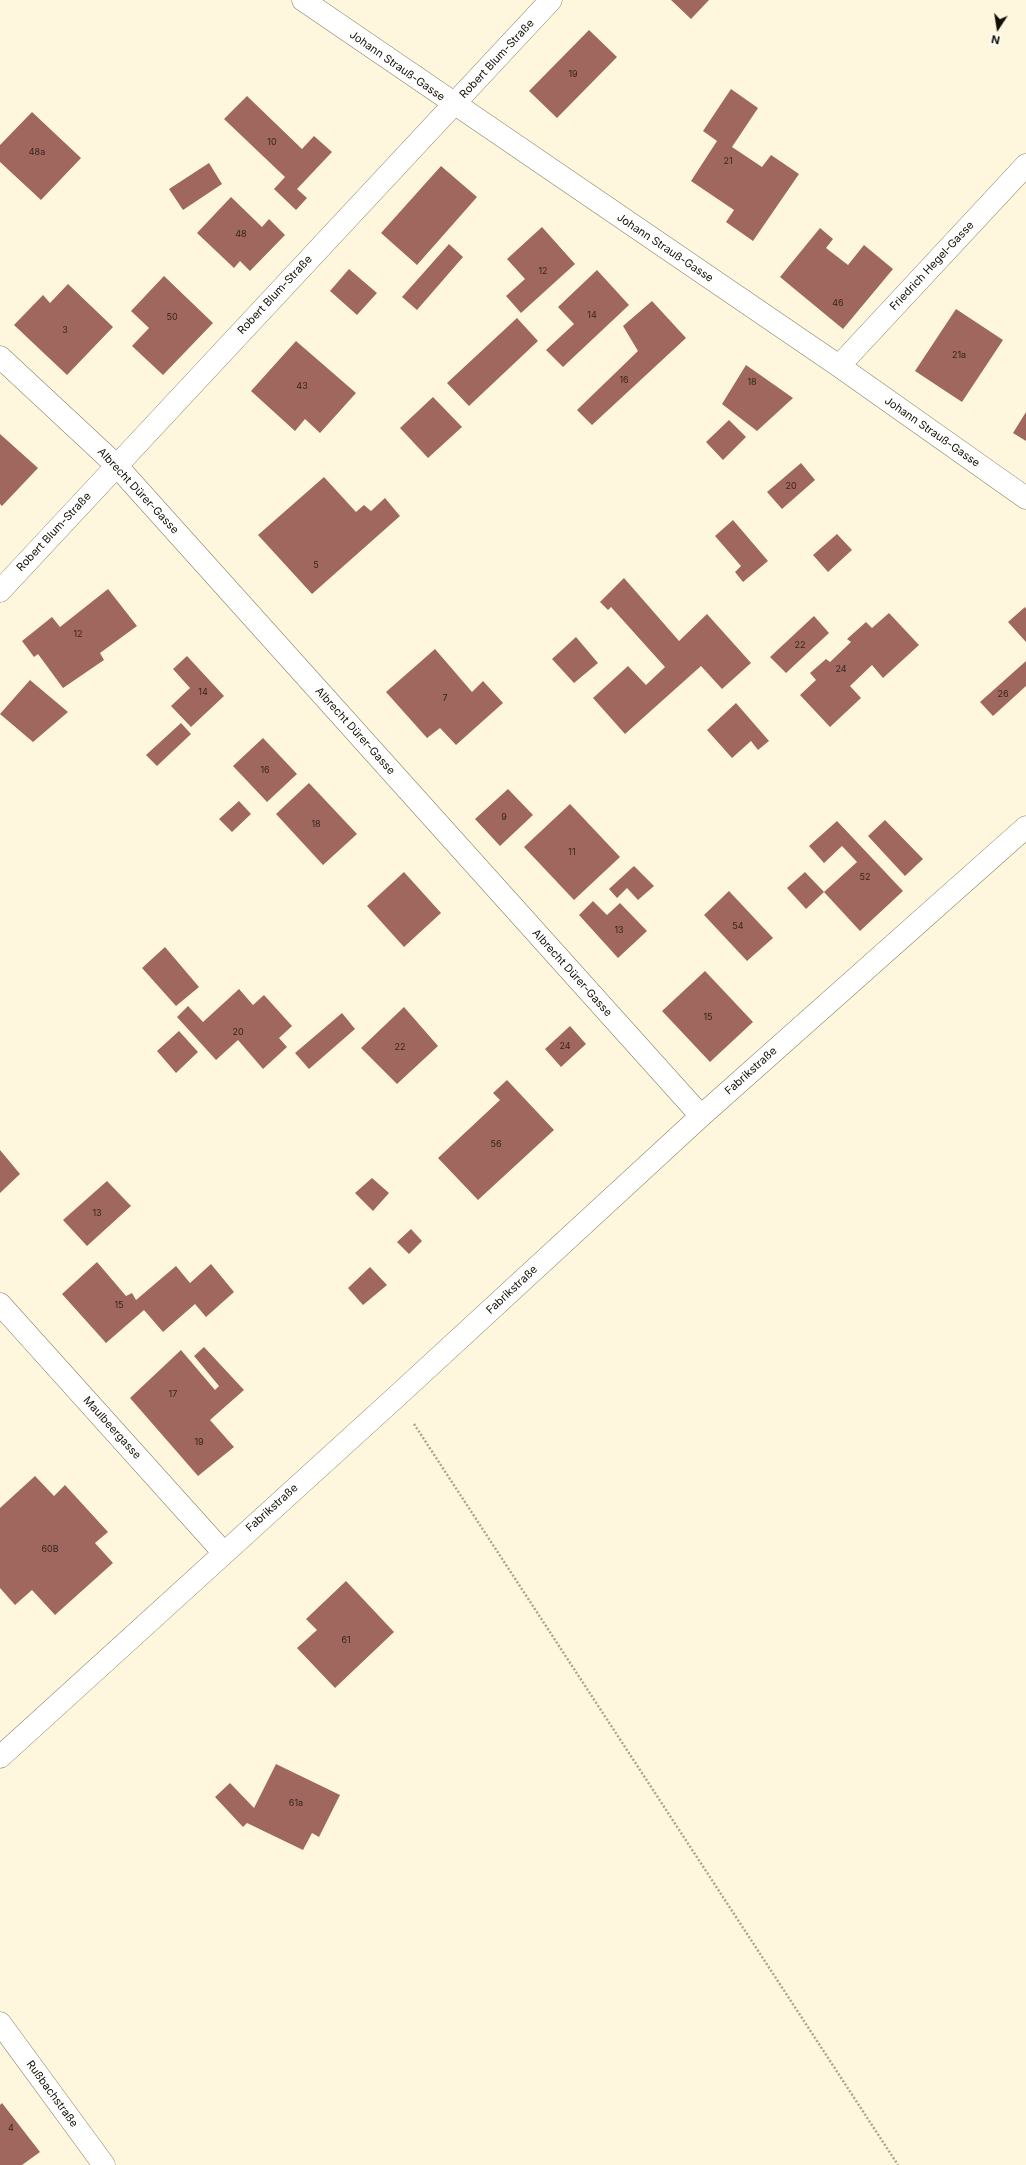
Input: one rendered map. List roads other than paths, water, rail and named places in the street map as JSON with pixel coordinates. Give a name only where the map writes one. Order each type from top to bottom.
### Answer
[{"type":"street","name":"Johann Strauß-Gasse","points":[[303,0],[454,105],[839,366],[1026,498]]},
{"type":"street","name":"Robert Blum-Straße","points":[[0,591],[551,0]]},
{"type":"street","name":"Friedrich Hegel-Gasse","points":[[839,366],[1026,165]]},
{"type":"street","name":"Albrecht Dürer-Gasse","points":[[0,357],[116,465],[700,1116]]},
{"type":"street","name":"Fabrikstraße","points":[[0,1757],[223,1552],[396,1397],[700,1116],[1026,827]]},
{"type":"street","name":"Maulbeergasse","points":[[0,1304],[223,1552]]},
{"type":"street","name":"Rußbachstraße","points":[[0,2023],[104,2165]]}]
